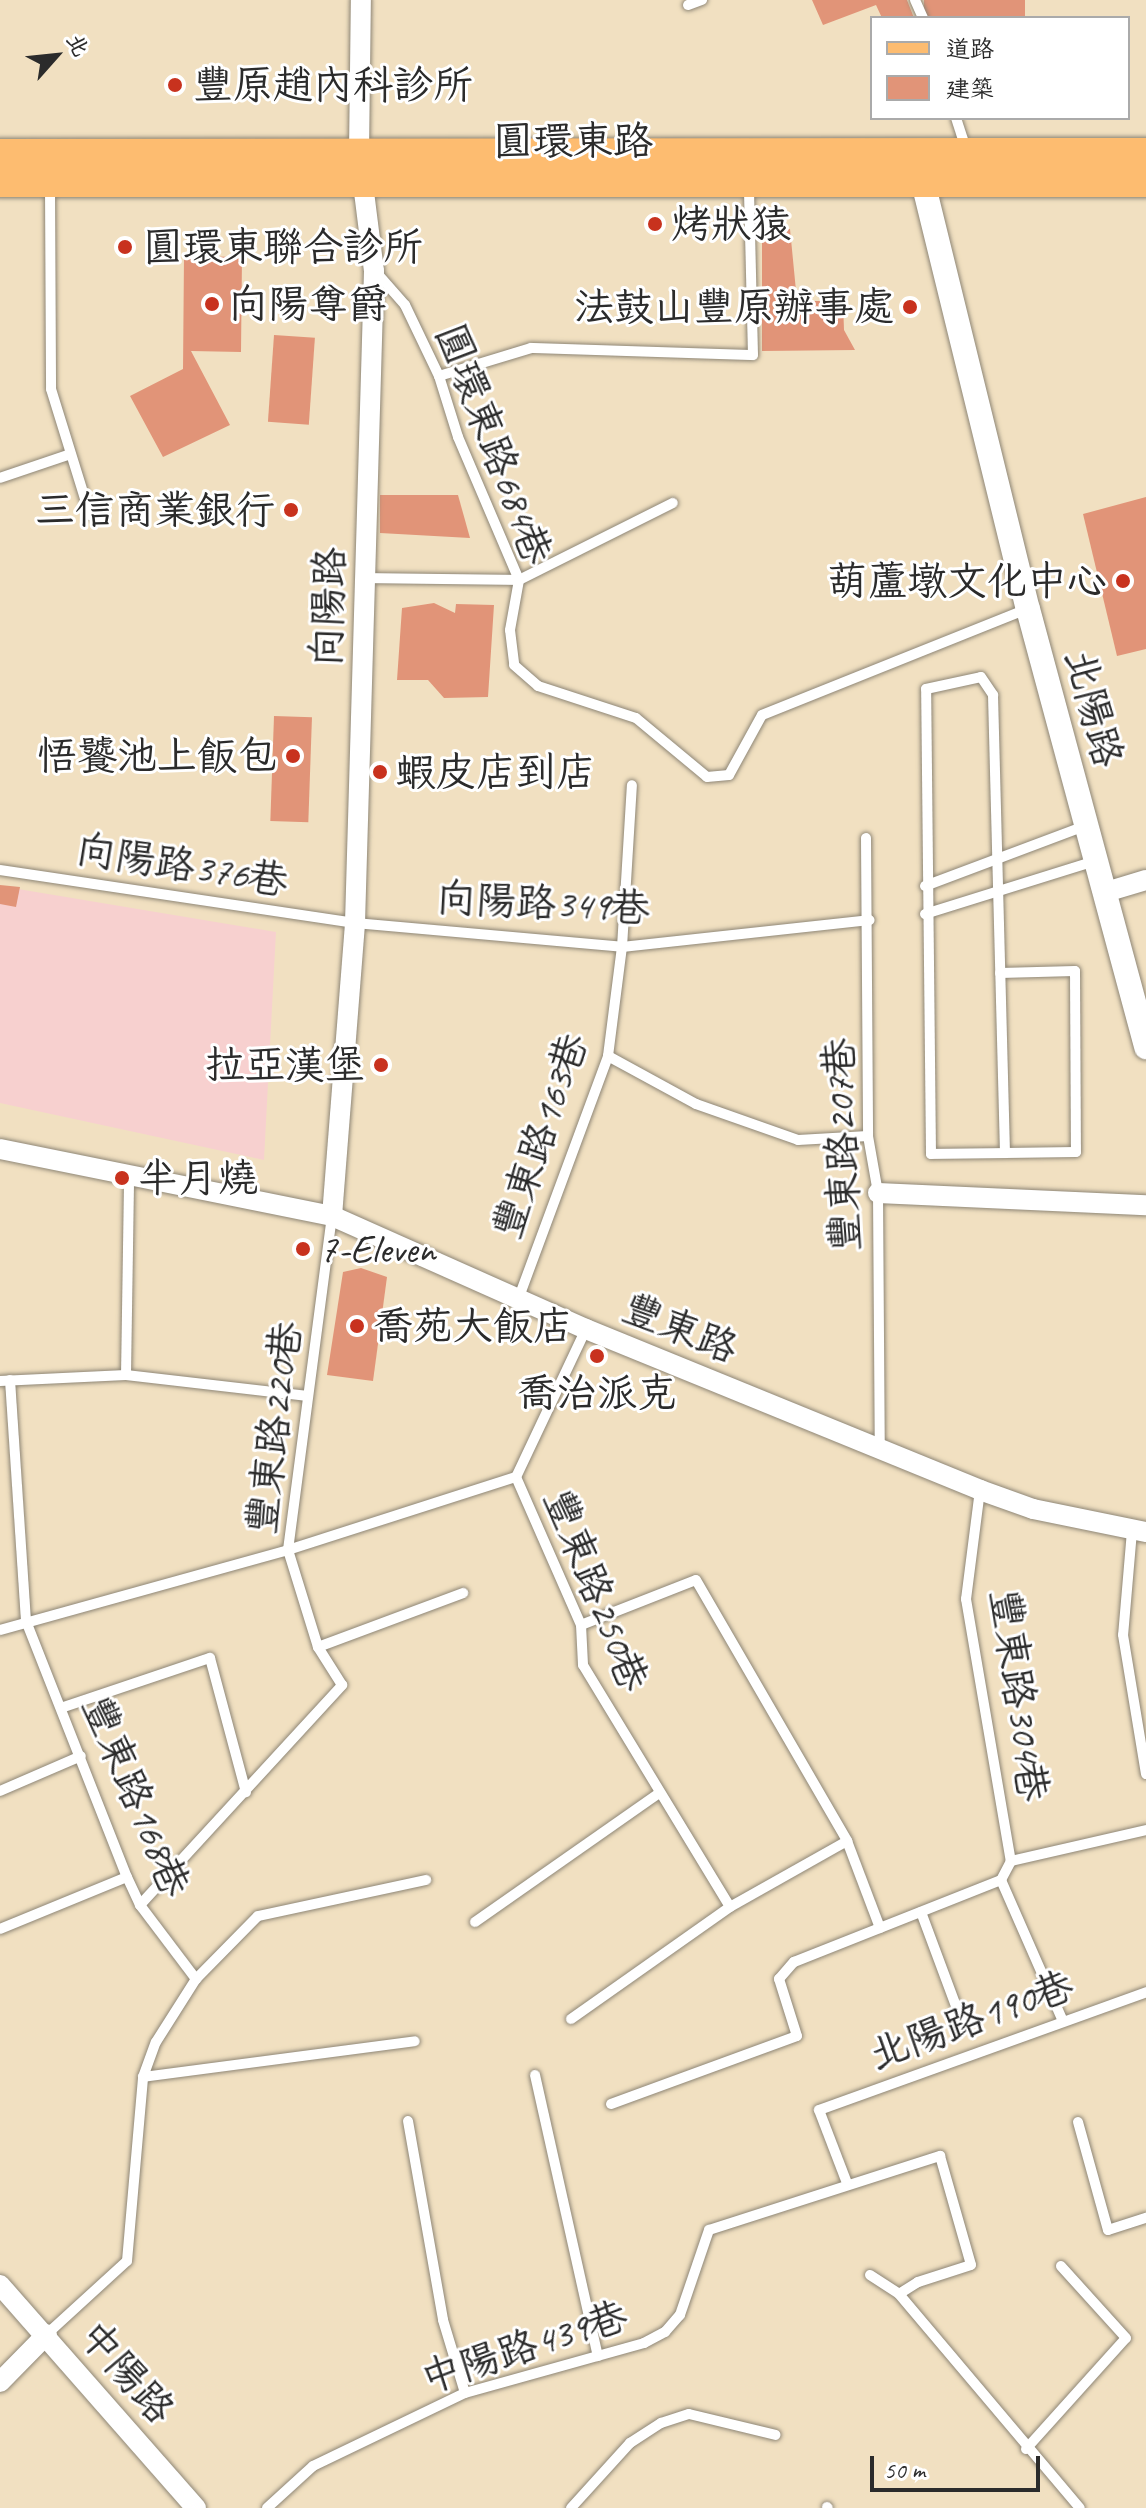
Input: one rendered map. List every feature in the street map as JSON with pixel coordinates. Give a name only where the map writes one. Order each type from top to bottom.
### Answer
[{"type":"main road","name":"圓環東路","points":[[0,181],[360,168],[973,168],[1146,154]]},
{"type":"main road","name":"圓環東路","points":[[0,155],[749,184],[920,169]]},
{"type":"main road","name":"圓環東路","points":[[973,168],[1146,181]]},
{"type":"street","name":"向陽路","points":[[332,1216],[355,923],[374,271],[360,168],[361,0]]},
{"type":"street","name":"北陽路","points":[[920,169],[1028,609],[1146,1047]]},
{"type":"street","points":[[1106,892],[1146,880]]},
{"type":"street","name":"豐東路","points":[[0,1149],[129,1178],[332,1216],[586,1329],[980,1490],[1139,1532]]},
{"type":"street","points":[[878,1193],[1146,1205]]},
{"type":"street","name":"中陽路","points":[[0,2285],[47,2334],[196,2508]]},
{"type":"street","points":[[0,2382],[47,2334]]},
{"type":"lane","points":[[688,5],[702,0]]},
{"type":"lane","points":[[957,120],[973,168]]},
{"type":"lane","points":[[50,181],[51,389],[68,455],[90,515]]},
{"type":"lane","points":[[439,376],[531,348],[753,355],[749,184]]},
{"type":"lane","name":"圓環東路684巷","points":[[374,271],[405,305],[439,376],[458,437],[519,580],[510,630],[514,665],[538,686],[636,718],[707,777],[729,775],[762,715],[1028,609]]},
{"type":"lane","points":[[0,478],[68,455]]},
{"type":"lane","points":[[365,578],[519,580],[673,503]]},
{"type":"lane","points":[[1000,973],[1075,971],[1076,1152],[1005,1153],[931,1154],[925,914],[926,689],[981,677],[990,685],[1005,1153]]},
{"type":"lane","name":"豐東路163巷","points":[[519,1297],[608,1056],[622,947],[632,785]]},
{"type":"lane","points":[[925,886],[997,862],[1087,825]]},
{"type":"lane","name":"豐東路207巷","points":[[866,838],[870,920],[868,1136],[878,1193],[880,1450]]},
{"type":"lane","points":[[925,914],[1097,860]]},
{"type":"lane","name":"向陽路376巷","points":[[0,870],[355,923]]},
{"type":"lane","name":"向陽路349巷","points":[[355,923],[622,947],[870,920]]},
{"type":"lane","points":[[608,1056],[696,1104],[798,1140],[868,1136]]},
{"type":"lane","points":[[126,1375],[129,1178]]},
{"type":"lane","name":"豐東路220巷","points":[[246,1792],[342,1685],[318,1647],[288,1550],[332,1216]]},
{"type":"lane","name":"豐東路250巷","points":[[586,1329],[516,1477],[581,1625],[583,1665],[658,1794],[730,1907]]},
{"type":"lane","points":[[5,1381],[126,1375],[308,1396]]},
{"type":"lane","name":"豐東路168巷","points":[[5,1381],[26,1621],[64,1707],[140,1905],[196,1979]]},
{"type":"lane","points":[[0,1630],[288,1550],[516,1477]]},
{"type":"lane","name":"豐東路304巷","points":[[980,1490],[966,1599],[1011,1861]]},
{"type":"lane","points":[[1139,1532],[1123,1635],[1146,1774]]},
{"type":"lane","points":[[581,1625],[696,1580],[847,1841],[880,1928]]},
{"type":"lane","points":[[318,1647],[463,1593]]},
{"type":"lane","points":[[64,1707],[210,1658],[246,1792],[140,1905]]},
{"type":"lane","points":[[0,1791],[81,1756]]},
{"type":"lane","points":[[475,1922],[658,1794]]},
{"type":"lane","points":[[611,2104],[797,2036],[779,1979],[794,1962],[1001,1880],[1011,1861],[1146,1830]]},
{"type":"lane","points":[[571,2019],[730,1907],[847,1841]]},
{"type":"lane","points":[[0,1929],[127,1877]]},
{"type":"lane","points":[[47,2334],[127,2261],[143,2077],[156,2042],[196,1979],[258,1916],[426,1880]]},
{"type":"lane","points":[[1001,1880],[1062,2019]]},
{"type":"lane","points":[[921,1912],[957,2009]]},
{"type":"lane","name":"北陽路190巷","points":[[847,2183],[819,2110],[1062,2019],[1146,1992]]},
{"type":"lane","points":[[143,2077],[415,2041]]},
{"type":"lane","points":[[535,2075],[598,2356]]},
{"type":"lane","points":[[408,2121],[443,2320],[465,2393]]},
{"type":"lane","points":[[1078,2122],[1108,2230],[1146,2218]]},
{"type":"lane","name":"中陽路439巷","points":[[267,2508],[313,2466],[465,2393],[644,2343],[665,2332],[680,2315],[709,2230],[847,2183],[940,2156],[971,2265],[918,2282],[899,2294]]},
{"type":"lane","points":[[1026,2449],[1126,2338],[1061,2266]]},
{"type":"lane","points":[[870,2275],[899,2294],[1026,2449],[1080,2508]]},
{"type":"lane","points":[[571,2508],[630,2443],[661,2423],[689,2414],[776,2435]]},
{"type":"shaded area","points":[[0,886],[276,932],[264,1160],[0,1103]]},
{"type":"building","points":[[812,0],[907,0],[913,16],[881,16],[876,5],[823,25]]},
{"type":"building","points":[[924,0],[1025,0],[1025,16],[924,16]]},
{"type":"building","points":[[790,229],[797,301],[843,301],[844,330],[855,350],[762,351],[762,230]]},
{"type":"building","points":[[184,256],[242,257],[241,352],[191,351],[230,425],[163,457],[130,396],[183,369]]},
{"type":"building","points":[[274,335],[315,338],[309,425],[268,422]]},
{"type":"building","points":[[380,495],[458,495],[470,538],[380,533]]},
{"type":"building","name":"葫蘆墩文化中心","points":[[1146,497],[1146,649],[1117,656],[1083,514]]},
{"type":"building","points":[[434,603],[455,613],[456,604],[494,605],[488,697],[444,698],[428,680],[397,680],[402,608]]},
{"type":"building","points":[[274,716],[312,717],[308,822],[270,821]]},
{"type":"building","points":[[0,885],[20,887],[16,907],[0,904]]},
{"type":"building","name":"喬苑大飯店","points":[[361,1268],[387,1277],[373,1381],[327,1375],[343,1272]]},
{"type":"place","name":"豐原趙內科診所","points":[[175,85]]},
{"type":"place","name":"烤狀猿","points":[[655,224]]},
{"type":"place","name":"圓環東聯合診所","points":[[125,247]]},
{"type":"place","name":"向陽尊爵","points":[[212,304]]},
{"type":"place","name":"法鼓山豐原辦事處","points":[[910,307]]},
{"type":"place","name":"三信商業銀行","points":[[291,510]]},
{"type":"place","name":"葫蘆墩文化中心","points":[[1123,581]]},
{"type":"place","name":"悟饕池上飯包","points":[[293,756]]},
{"type":"place","name":"蝦皮店到店","points":[[380,772]]},
{"type":"place","name":"拉亞漢堡","points":[[381,1065]]},
{"type":"place","name":"半月燒","points":[[122,1178]]},
{"type":"place","name":"7-Eleven","points":[[303,1249]]},
{"type":"place","name":"喬苑大飯店","points":[[357,1326]]},
{"type":"place","name":"喬治派克","points":[[597,1356]]}]
